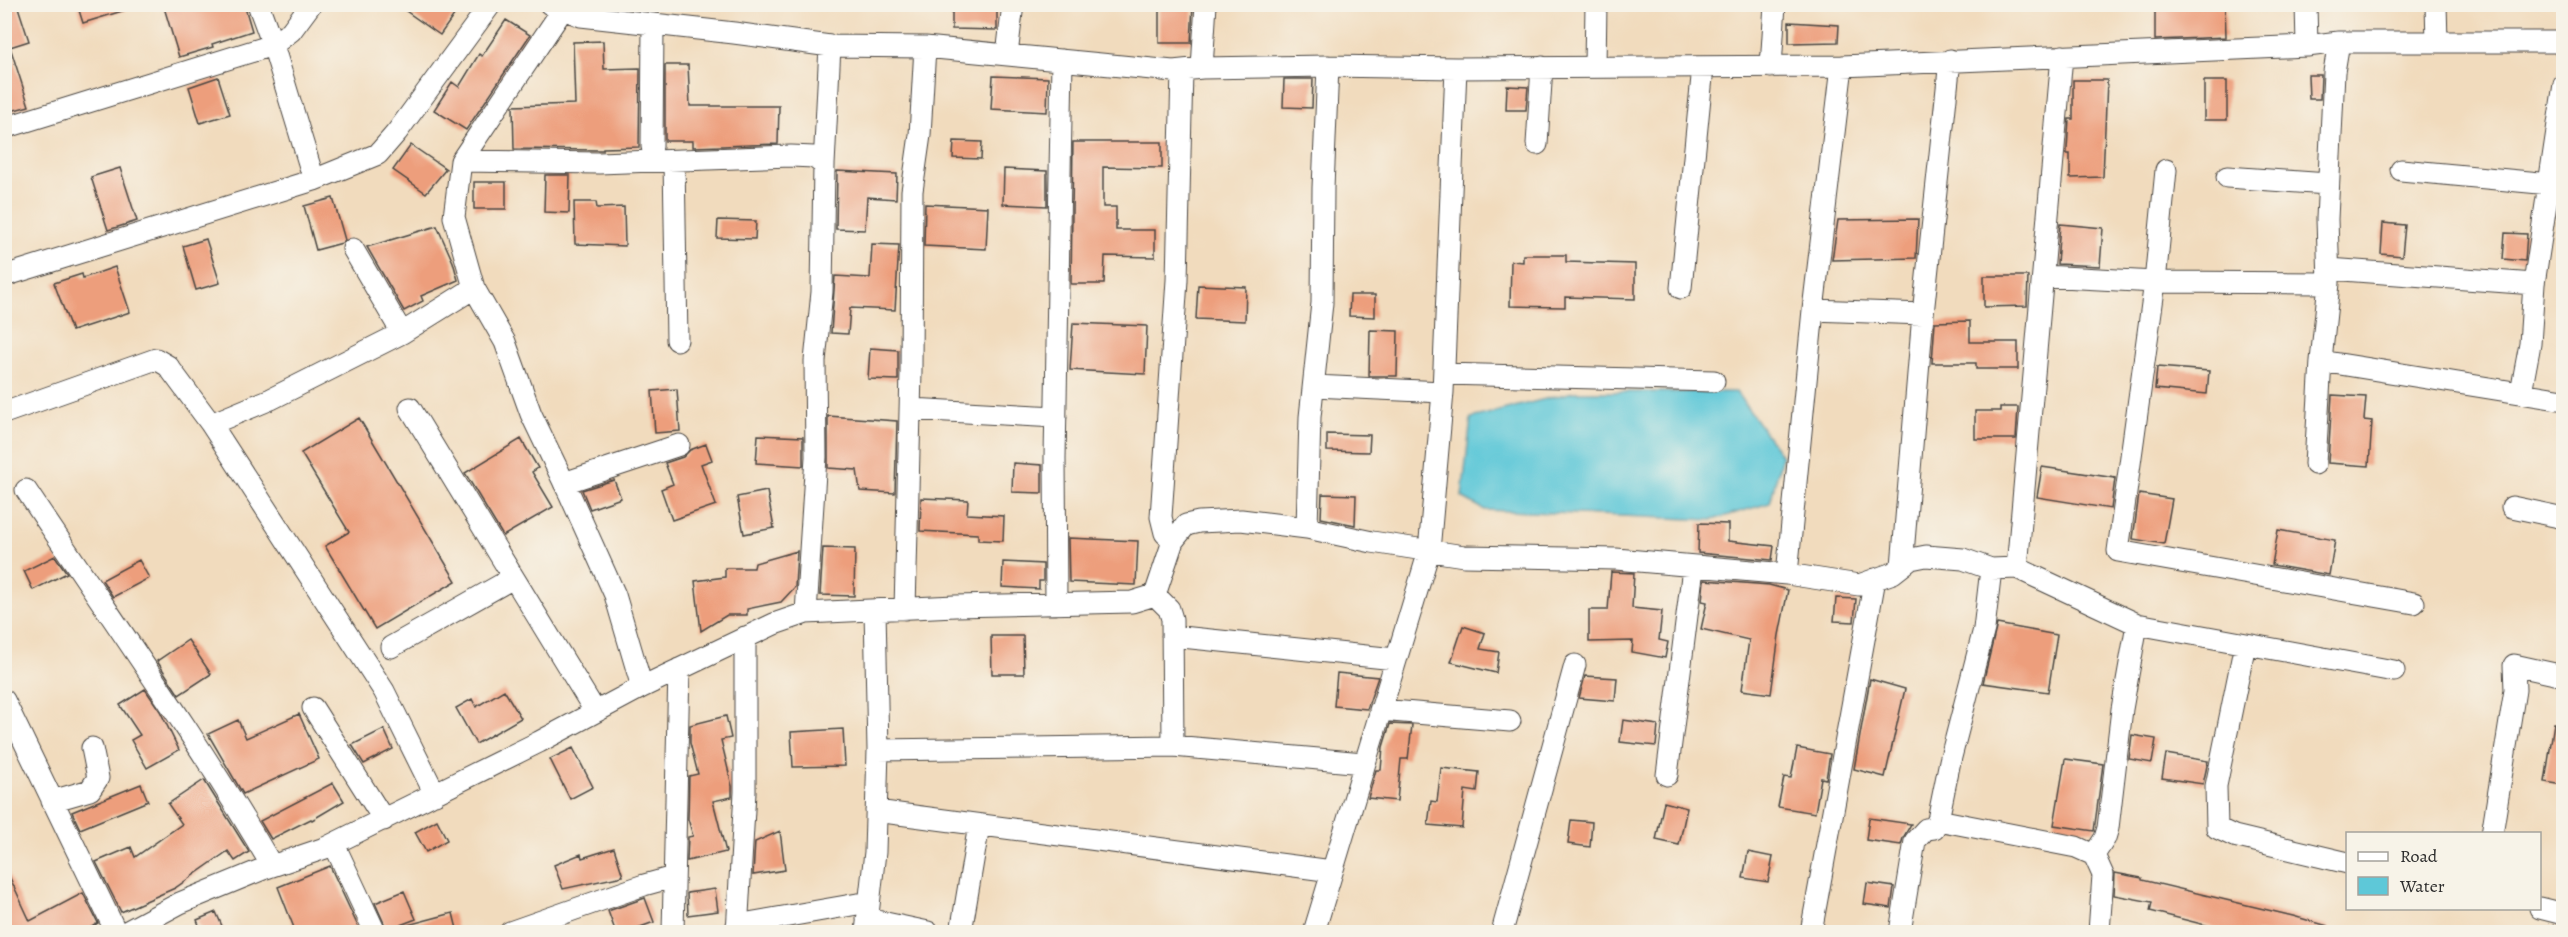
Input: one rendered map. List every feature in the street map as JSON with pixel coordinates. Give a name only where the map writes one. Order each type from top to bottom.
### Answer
[{"type":"street","points":[[258,4],[273,45],[314,180]]},
{"type":"street","points":[[4,128],[273,45],[291,31],[311,4]]},
{"type":"street","points":[[4,276],[314,180],[378,154],[397,132],[491,4]]},
{"type":"street","points":[[1007,55],[1013,4]]},
{"type":"street","points":[[1173,541],[1165,533],[1161,517],[1192,69],[1206,4]]},
{"type":"street","points":[[1595,66],[1596,4]]},
{"type":"street","points":[[1771,67],[1775,4]]},
{"type":"street","points":[[2306,4],[2307,46]]},
{"type":"street","points":[[2436,4],[2437,42]]},
{"type":"street","points":[[642,687],[615,595],[531,414],[505,342],[474,288],[454,217],[461,162],[556,7],[581,16],[830,46],[925,47],[1192,69],[1328,66],[1456,68],[1842,66],[2307,46],[2339,42],[2564,42]]},
{"type":"street","points":[[652,147],[653,25]]},
{"type":"street","points":[[2315,464],[2329,276],[2328,184],[2334,72],[2339,42]]},
{"type":"street","points":[[806,613],[816,457],[815,361],[822,292],[824,165],[830,46]]},
{"type":"street","points":[[905,609],[912,191],[920,135],[925,47]]},
{"type":"street","points":[[2018,568],[2062,56]]},
{"type":"street","points":[[1056,604],[1056,417],[1062,60]]},
{"type":"street","points":[[1902,566],[1923,314],[1950,60]]},
{"type":"street","points":[[1307,528],[1310,417],[1322,303],[1323,188],[1328,66]]},
{"type":"street","points":[[1787,574],[1813,310],[1842,66]]},
{"type":"street","points":[[1537,144],[1542,67]]},
{"type":"street","points":[[1681,288],[1703,67]]},
{"type":"street","points":[[1314,933],[1363,763],[1429,551],[1444,383],[1456,68]]},
{"type":"street","points":[[2522,392],[2530,344],[2534,284],[2564,84]]},
{"type":"street","points":[[461,162],[539,163],[804,156],[814,157],[824,165]]},
{"type":"street","points":[[674,160],[676,340]]},
{"type":"street","points":[[2166,170],[2155,282],[2118,550],[2414,603]]},
{"type":"street","points":[[2401,170],[2550,184]]},
{"type":"street","points":[[2227,177],[2328,184]]},
{"type":"street","points":[[353,249],[402,333]]},
{"type":"street","points":[[2043,276],[2155,282],[2329,276],[2534,284]]},
{"type":"street","points":[[211,424],[271,399],[402,333],[474,288]]},
{"type":"street","points":[[1813,310],[1923,314]]},
{"type":"street","points":[[4,413],[156,359],[168,366],[211,424],[384,691],[435,794]]},
{"type":"street","points":[[2321,361],[2564,400]]},
{"type":"street","points":[[1314,386],[1714,381]]},
{"type":"street","points":[[410,408],[595,711]]},
{"type":"street","points":[[910,409],[1056,417]]},
{"type":"street","points":[[564,483],[679,445]]},
{"type":"street","points":[[26,490],[126,635],[242,814],[272,866]]},
{"type":"street","points":[[2512,507],[2564,518]]},
{"type":"street","points":[[1155,595],[1173,541],[1186,525],[1199,522],[1241,520],[1307,528],[1464,556],[1616,559],[1693,568],[1787,574],[1859,585],[1893,573],[1911,560],[1926,556],[1963,559],[1991,568],[2018,568],[2137,624],[2394,671]]},
{"type":"street","points":[[1667,776],[1693,568]]},
{"type":"street","points":[[1900,933],[1915,841],[1926,829],[1934,828],[1938,820],[1950,761],[1984,629],[1991,568]]},
{"type":"street","points":[[391,647],[513,578]]},
{"type":"street","points":[[1810,933],[1875,579]]},
{"type":"street","points":[[134,931],[180,903],[334,844],[539,742],[642,687],[745,637],[806,613],[1132,602],[1155,595]]},
{"type":"street","points":[[1155,595],[1169,609],[1173,636],[1173,746]]},
{"type":"street","points":[[867,918],[876,811],[878,750],[875,610]]},
{"type":"street","points":[[2094,855],[2108,828],[2122,709],[2137,624]]},
{"type":"street","points":[[1173,636],[1395,659]]},
{"type":"street","points":[[745,637],[745,792],[737,929],[867,918],[928,933]]},
{"type":"street","points":[[2245,644],[2216,786],[2217,828],[2234,836],[2346,862]]},
{"type":"street","points":[[1502,933],[1575,665]]},
{"type":"street","points":[[2492,832],[2515,690],[2514,665],[2564,676]]},
{"type":"street","points":[[673,933],[679,669]]},
{"type":"street","points":[[4,699],[116,933]]},
{"type":"street","points":[[314,708],[384,820]]},
{"type":"street","points":[[1380,710],[1510,721]]},
{"type":"street","points":[[878,750],[1173,746],[1363,763]]},
{"type":"street","points":[[52,801],[90,790],[98,778],[92,748]]},
{"type":"street","points":[[876,811],[1332,871]]},
{"type":"street","points":[[1938,820],[2076,847],[2094,855],[2103,874],[2099,933]]},
{"type":"street","points":[[961,933],[979,825]]},
{"type":"street","points":[[334,844],[375,933]]},
{"type":"street","points":[[510,933],[634,888],[673,877]]},
{"type":"street","points":[[2541,908],[2564,914]]},
{"type":"water","points":[[1573,392],[1736,392],[1782,456],[1770,503],[1712,520],[1485,510],[1462,497],[1471,418]]},
{"type":"building","points":[[4,4],[17,4],[29,41],[10,47],[29,106],[4,113],[4,41],[7,41],[4,32]]},
{"type":"building","points":[[77,4],[131,4],[132,8],[83,23]]},
{"type":"building","points":[[163,4],[244,4],[252,31],[212,44],[213,47],[179,57]]},
{"type":"building","points":[[396,4],[447,4],[457,11],[440,35]]},
{"type":"building","points":[[952,4],[997,4],[997,30],[952,29]]},
{"type":"building","points":[[1159,4],[1193,4],[1191,43],[1159,43]]},
{"type":"building","points":[[2155,4],[2225,4],[2226,37],[2155,40]]},
{"type":"building","points":[[506,20],[530,35],[466,130],[434,110],[452,82],[459,87],[479,54],[482,56]]},
{"type":"building","points":[[1789,22],[1839,25],[1838,42],[1789,43]]},
{"type":"building","points":[[603,41],[604,69],[640,68],[639,147],[603,148],[603,150],[514,149],[513,106],[575,104],[573,42]]},
{"type":"building","points":[[665,65],[688,65],[690,106],[779,106],[778,144],[693,147],[693,141],[665,141]]},
{"type":"building","points":[[2308,75],[2321,75],[2320,99],[2309,99]]},
{"type":"building","points":[[993,76],[1048,78],[1047,112],[991,109]]},
{"type":"building","points":[[218,77],[230,114],[200,123],[189,87]]},
{"type":"building","points":[[1284,79],[1313,79],[1312,108],[1283,107]]},
{"type":"building","points":[[2073,80],[2107,80],[2103,177],[2070,178],[2070,154],[2067,154],[2067,149],[2069,119],[2073,119]]},
{"type":"building","points":[[2204,81],[2227,81],[2227,120],[2204,120]]},
{"type":"building","points":[[1507,86],[1528,87],[1526,110],[1506,110]]},
{"type":"building","points":[[954,141],[982,142],[981,159],[953,158]]},
{"type":"building","points":[[1073,142],[1162,142],[1162,168],[1103,167],[1103,207],[1116,207],[1116,230],[1155,230],[1155,257],[1105,256],[1104,284],[1071,284]]},
{"type":"building","points":[[411,145],[446,169],[426,193],[393,170]]},
{"type":"building","points":[[120,168],[137,221],[108,230],[91,177]]},
{"type":"building","points":[[1004,169],[1047,171],[1047,206],[1003,204]]},
{"type":"building","points":[[837,171],[897,174],[896,199],[867,197],[865,230],[836,229]]},
{"type":"building","points":[[545,175],[570,175],[569,213],[544,212]]},
{"type":"building","points":[[474,182],[506,182],[506,209],[474,209]]},
{"type":"building","points":[[333,198],[345,240],[342,243],[316,250],[304,206]]},
{"type":"building","points":[[574,202],[596,202],[597,208],[624,207],[625,246],[575,244]]},
{"type":"building","points":[[925,204],[988,207],[986,249],[924,246]]},
{"type":"building","points":[[1918,219],[1916,258],[1832,260],[1838,220]]},
{"type":"building","points":[[718,220],[756,221],[755,239],[717,238]]},
{"type":"building","points":[[2383,223],[2405,225],[2402,256],[2381,254]]},
{"type":"building","points":[[2060,224],[2103,228],[2100,266],[2057,264]]},
{"type":"building","points":[[437,226],[453,262],[458,280],[421,296],[423,301],[404,311],[367,247]]},
{"type":"building","points":[[2505,233],[2527,234],[2525,261],[2503,259]]},
{"type":"building","points":[[206,239],[220,283],[196,290],[183,246]]},
{"type":"building","points":[[872,244],[899,245],[895,310],[850,308],[848,334],[831,333],[835,276],[870,278]]},
{"type":"building","points":[[1523,255],[1566,255],[1566,262],[1635,264],[1635,299],[1565,297],[1565,307],[1510,306],[1511,261],[1523,262]]},
{"type":"building","points":[[115,267],[130,312],[72,331],[54,283],[82,274],[83,278]]},
{"type":"building","points":[[1984,276],[2028,276],[2027,306],[1984,307]]},
{"type":"building","points":[[1198,285],[1246,287],[1245,321],[1196,319]]},
{"type":"building","points":[[1350,295],[1375,295],[1375,317],[1349,316]]},
{"type":"building","points":[[1970,321],[1970,342],[2018,342],[2018,369],[1976,369],[1976,363],[1932,363],[1935,322]]},
{"type":"building","points":[[1073,323],[1147,326],[1145,374],[1070,370]]},
{"type":"building","points":[[1370,330],[1398,331],[1397,376],[1369,376]]},
{"type":"building","points":[[870,348],[898,350],[898,380],[868,379]]},
{"type":"building","points":[[2157,367],[2209,371],[2207,394],[2155,389]]},
{"type":"building","points":[[677,389],[680,431],[655,433],[652,391]]},
{"type":"building","points":[[2332,395],[2366,397],[2364,420],[2372,421],[2369,466],[2328,463]]},
{"type":"building","points":[[2000,407],[2018,407],[2016,439],[1975,439],[1975,411],[2000,411]]},
{"type":"building","points":[[828,416],[897,421],[895,493],[860,491],[857,470],[828,468]]},
{"type":"building","points":[[359,418],[456,581],[375,629],[325,546],[349,532],[301,453]]},
{"type":"building","points":[[1327,434],[1370,435],[1369,452],[1327,451]]},
{"type":"building","points":[[758,435],[803,437],[803,466],[756,463]]},
{"type":"building","points":[[521,439],[538,468],[532,472],[553,507],[503,536],[465,473]]},
{"type":"building","points":[[706,444],[712,460],[701,464],[716,505],[672,520],[661,489],[673,484],[665,463],[683,457],[690,450]]},
{"type":"building","points":[[1013,463],[1042,465],[1042,493],[1012,492]]},
{"type":"building","points":[[2042,467],[2115,478],[2111,509],[2037,497]]},
{"type":"building","points":[[614,480],[621,498],[590,509],[582,490]]},
{"type":"building","points":[[767,491],[774,528],[744,534],[737,497]]},
{"type":"building","points":[[1322,494],[1356,495],[1355,525],[1321,518]]},
{"type":"building","points":[[2139,494],[2172,499],[2164,544],[2133,539]]},
{"type":"building","points":[[921,498],[968,500],[967,514],[1004,516],[1003,541],[978,540],[978,534],[920,531]]},
{"type":"building","points":[[1699,523],[1728,524],[1728,541],[1774,546],[1772,560],[1698,553]]},
{"type":"building","points":[[2278,530],[2335,540],[2329,575],[2272,565]]},
{"type":"building","points":[[1068,538],[1138,541],[1136,585],[1069,582]]},
{"type":"building","points":[[823,548],[855,549],[854,596],[820,595]]},
{"type":"building","points":[[797,551],[795,587],[781,602],[747,609],[747,615],[727,615],[701,631],[695,581],[725,577],[725,568],[754,568],[755,563]]},
{"type":"building","points":[[55,556],[67,573],[33,590],[24,571]]},
{"type":"building","points":[[139,560],[149,578],[113,597],[102,580]]},
{"type":"building","points":[[1003,562],[1043,564],[1043,581],[1039,581],[1039,589],[1002,587]]},
{"type":"building","points":[[1611,572],[1634,573],[1632,608],[1662,611],[1659,640],[1668,642],[1665,658],[1632,652],[1633,641],[1589,642],[1589,610],[1608,610]]},
{"type":"building","points":[[1704,580],[1769,585],[1788,590],[1771,694],[1742,690],[1749,640],[1701,629],[1707,602],[1702,601]]},
{"type":"building","points":[[1836,598],[1856,599],[1854,622],[1834,621]]},
{"type":"building","points":[[1997,624],[2057,635],[2048,692],[1983,683]]},
{"type":"building","points":[[1463,626],[1485,633],[1480,649],[1499,652],[1496,673],[1451,662]]},
{"type":"building","points":[[991,636],[1023,636],[1024,674],[992,674]]},
{"type":"building","points":[[188,640],[211,674],[179,695],[157,661]]},
{"type":"building","points":[[1337,673],[1378,677],[1367,709],[1334,706]]},
{"type":"building","points":[[1585,676],[1617,678],[1615,701],[1579,698]]},
{"type":"building","points":[[1870,679],[1905,689],[1885,777],[1854,769]]},
{"type":"building","points":[[145,689],[160,711],[179,750],[147,768],[131,740],[140,735],[120,705]]},
{"type":"building","points":[[504,690],[521,718],[476,744],[456,708],[472,699],[476,707]]},
{"type":"building","points":[[299,714],[319,759],[243,794],[208,734],[238,720],[246,738]]},
{"type":"building","points":[[726,716],[731,738],[721,740],[732,786],[732,797],[713,801],[726,852],[687,861],[688,837],[693,836],[688,819],[689,776],[698,774],[690,743],[690,725]]},
{"type":"building","points":[[1623,720],[1658,725],[1656,746],[1620,742]]},
{"type":"building","points":[[2554,723],[2564,724],[2564,785],[2545,782]]},
{"type":"building","points":[[1390,724],[1412,725],[1408,759],[1401,759],[1397,801],[1368,798],[1376,770],[1381,770],[1383,747]]},
{"type":"building","points":[[384,729],[393,749],[364,764],[352,745]]},
{"type":"building","points":[[843,729],[845,766],[793,767],[791,732]]},
{"type":"building","points":[[2132,735],[2156,739],[2152,763],[2129,759]]},
{"type":"building","points":[[573,748],[593,787],[570,799],[550,759]]},
{"type":"building","points":[[1797,748],[1830,754],[1826,779],[1821,778],[1815,813],[1778,807],[1784,777],[1791,778]]},
{"type":"building","points":[[2166,754],[2208,761],[2203,784],[2162,778]]},
{"type":"building","points":[[2065,759],[2103,764],[2094,831],[2054,825]]},
{"type":"building","points":[[1441,768],[1479,772],[1477,792],[1465,790],[1462,828],[1428,825],[1431,801],[1437,802]]},
{"type":"building","points":[[204,780],[249,852],[235,861],[228,851],[175,888],[121,912],[96,862],[131,847],[135,857],[182,824],[168,804]]},
{"type":"building","points":[[333,783],[344,801],[312,820],[271,839],[260,821]]},
{"type":"building","points":[[141,784],[148,801],[80,829],[72,812]]},
{"type":"building","points":[[1664,802],[1687,808],[1679,845],[1656,840]]},
{"type":"building","points":[[1869,818],[1911,824],[1901,845],[1866,840]]},
{"type":"building","points":[[437,820],[447,840],[426,852],[415,832]]},
{"type":"building","points":[[1571,820],[1592,822],[1590,847],[1568,844]]},
{"type":"building","points":[[780,831],[785,870],[753,875],[755,842]]},
{"type":"building","points":[[614,848],[623,876],[563,889],[554,865],[581,854],[582,858]]},
{"type":"building","points":[[1748,852],[1773,857],[1768,882],[1743,878]]},
{"type":"building","points":[[4,865],[30,921],[83,893],[98,923],[82,933],[4,933]]},
{"type":"building","points":[[330,866],[361,933],[296,933],[278,887]]},
{"type":"building","points":[[2115,873],[2293,916],[2328,926],[2327,933],[2237,933],[2150,911],[2152,902],[2114,895]]},
{"type":"building","points":[[1867,883],[1894,887],[1891,908],[1864,904]]},
{"type":"building","points":[[715,889],[718,911],[688,915],[687,893]]},
{"type":"building","points":[[404,891],[416,919],[387,930],[375,903]]},
{"type":"building","points":[[645,898],[654,922],[624,933],[616,933],[608,911]]},
{"type":"building","points":[[216,912],[225,933],[202,933],[197,920]]},
{"type":"building","points":[[453,913],[458,933],[401,933],[400,927]]}]
